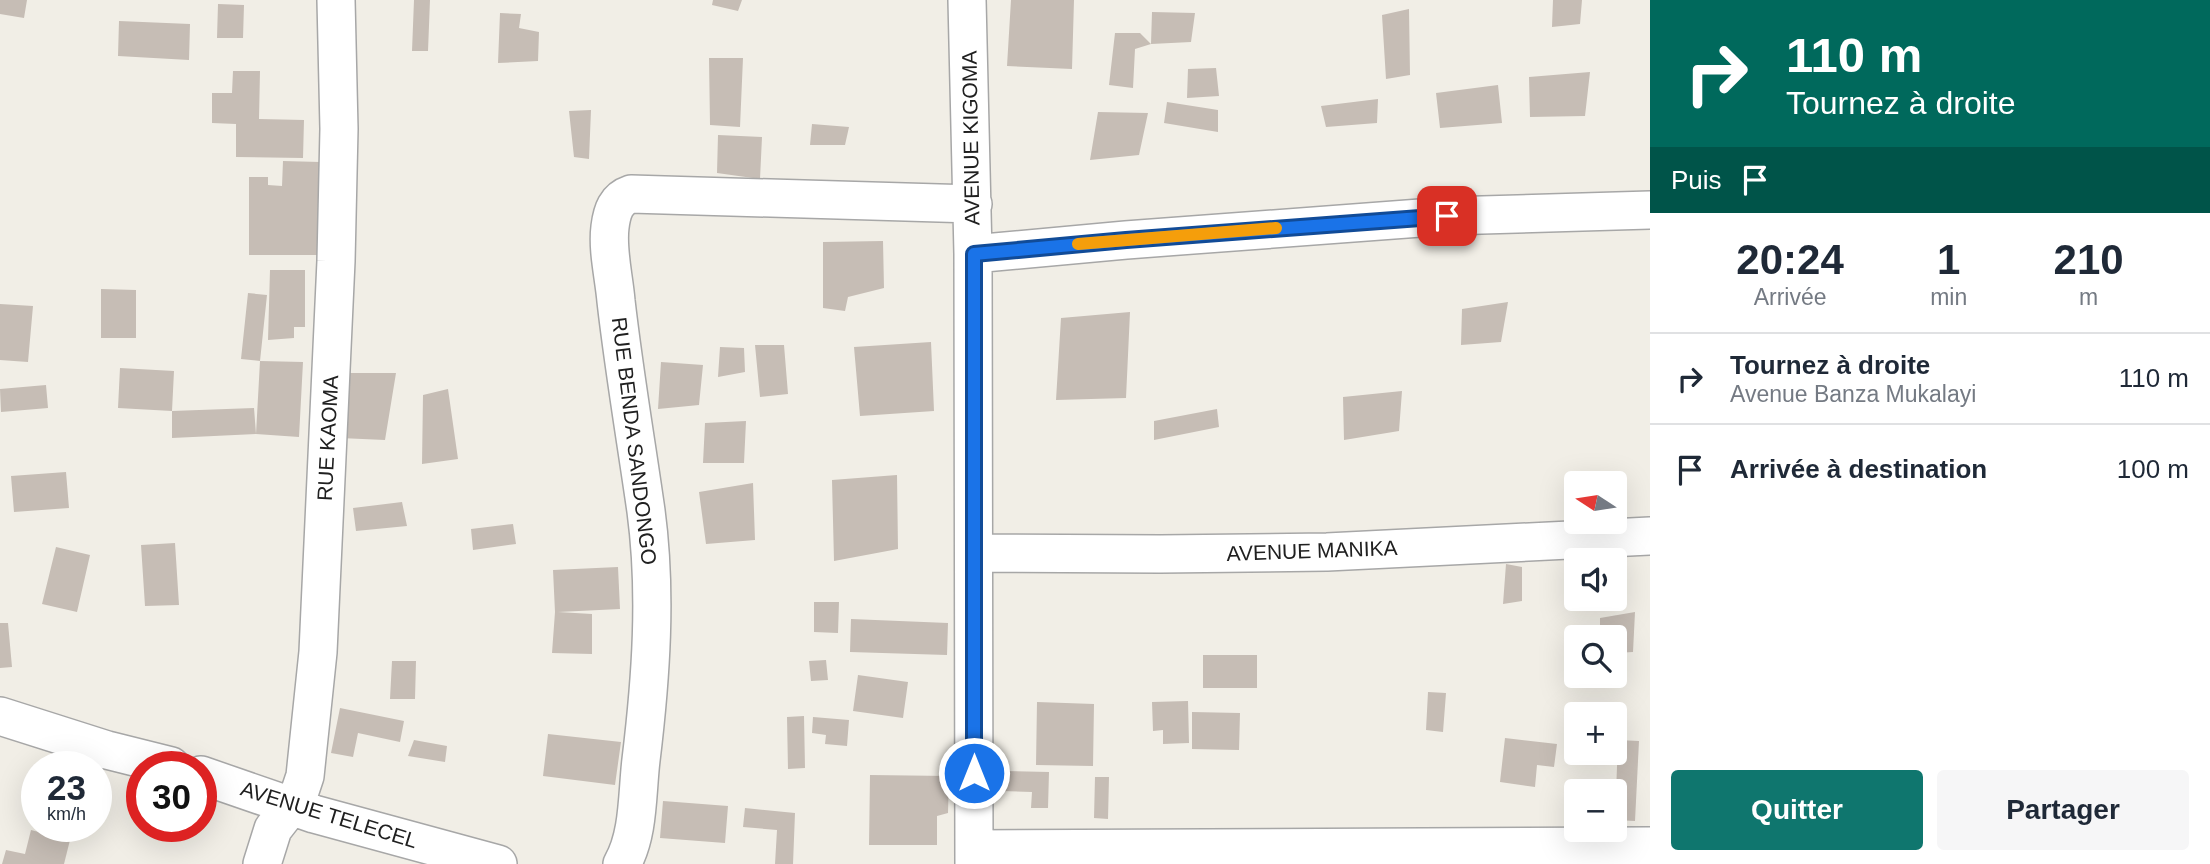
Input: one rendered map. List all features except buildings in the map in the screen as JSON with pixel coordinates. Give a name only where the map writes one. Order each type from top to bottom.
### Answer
[{"type":"street","name":"RUE KAOMA","points":[[262,864],[273,830],[298,797],[304,776],[318,652],[336,261],[339,129],[336,0]]},
{"type":"street","name":"AVENUE KIGOMA","points":[[967,0],[974,254],[974,856]]},
{"type":"street","name":"RUE BENDA SANDONGO","points":[[622,864],[633,831],[644,736],[649,686],[652,590],[646,515],[621,347],[610,245],[614,207],[623,197],[632,194],[973,204]]},
{"type":"street","points":[[974,254],[1447,216],[1650,210]]},
{"type":"street","name":"AVENUE MANIKA","points":[[974,553],[1327,552],[1650,536]]},
{"type":"street","points":[[0,716],[126,755]]},
{"type":"street","name":"AVENUE TELECEL","points":[[217,781],[291,807],[498,864]]},
{"type":"street","points":[[974,856],[1650,846]]},
{"type":"slow traffic","points":[[1078,244],[1276,228]]},
{"type":"route","points":[[974,773],[974,254],[1447,216]]}]
